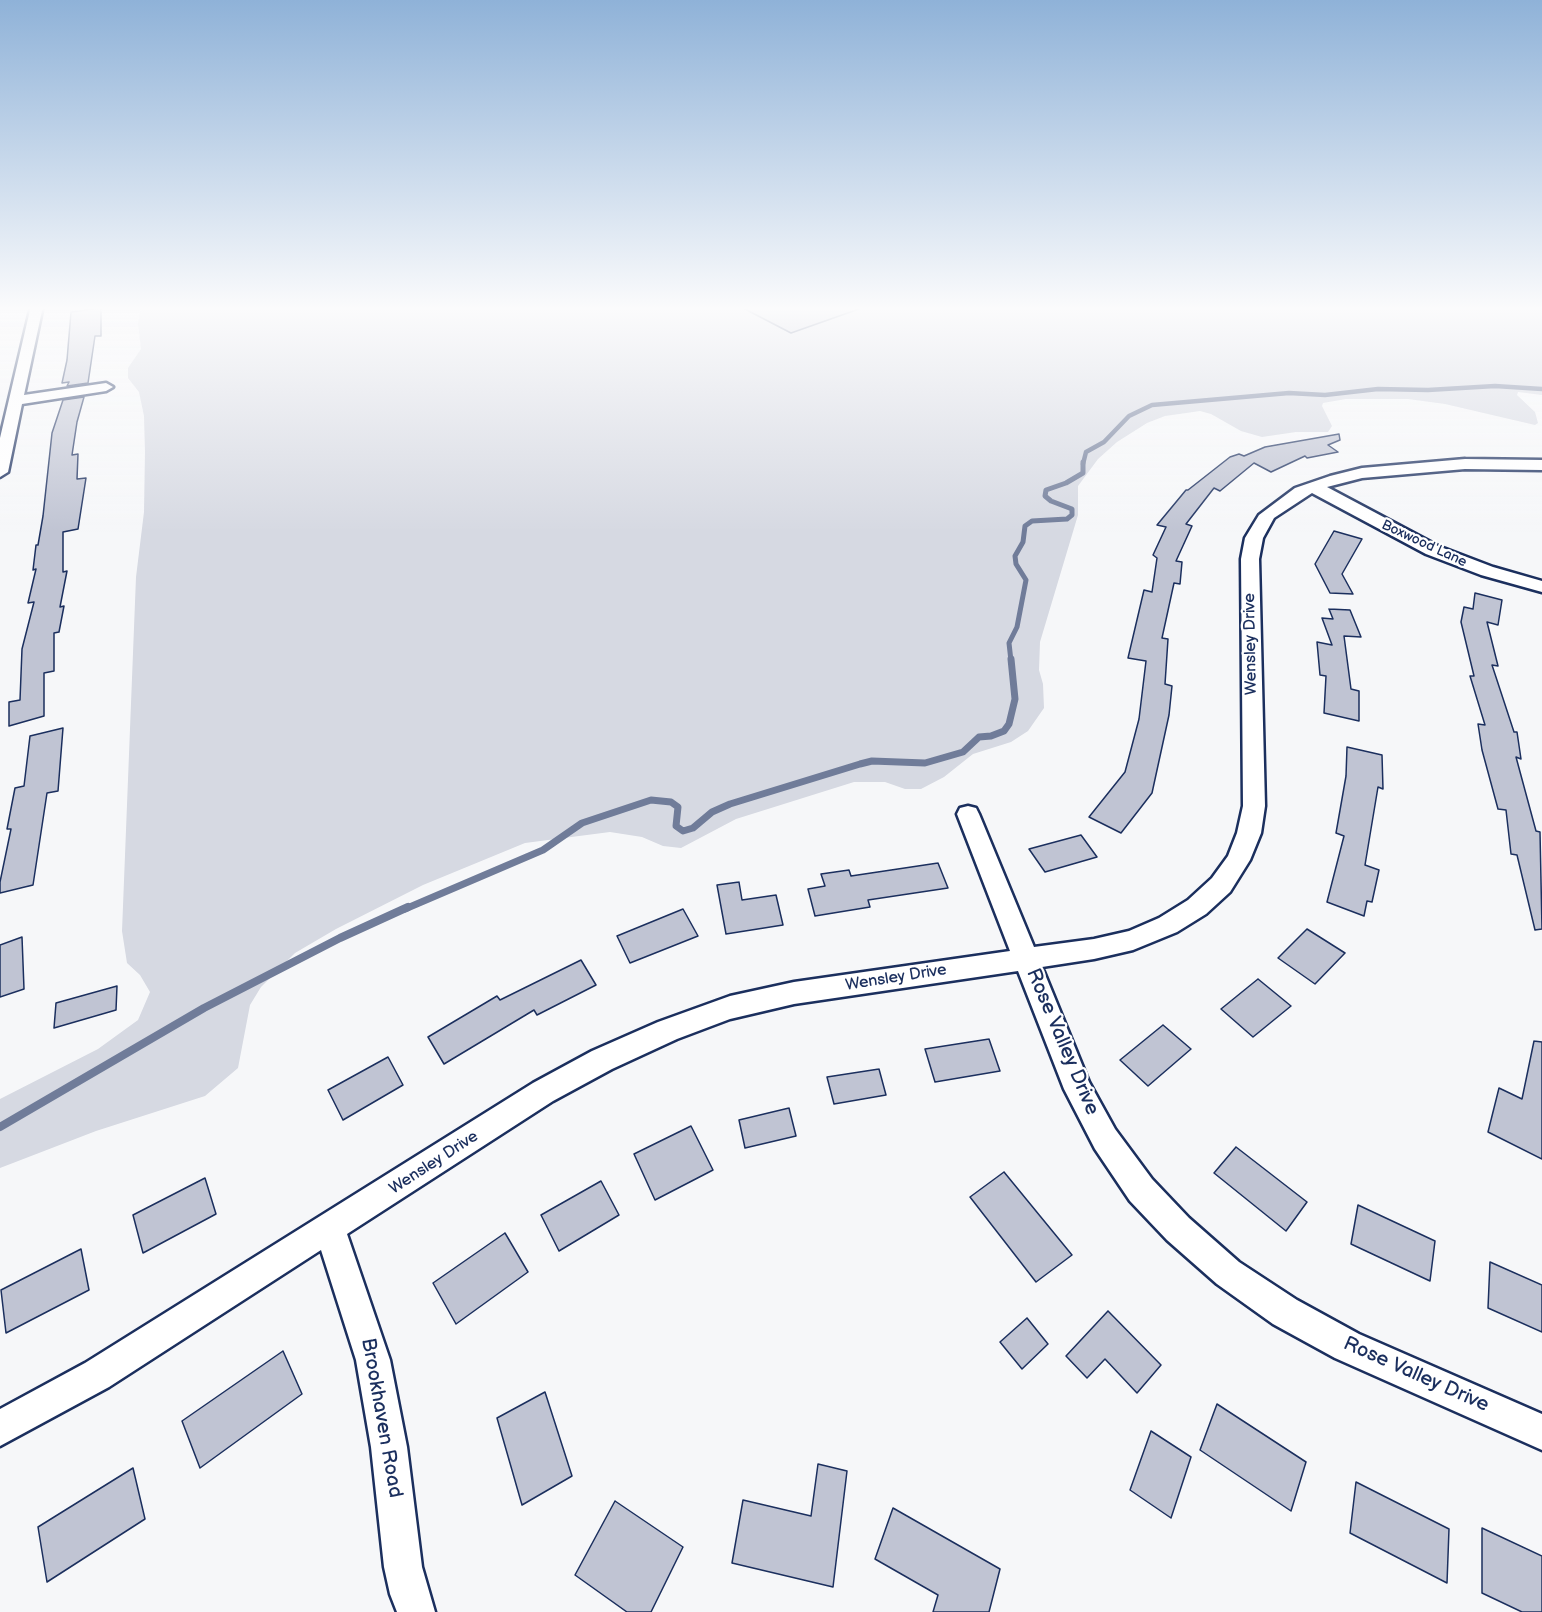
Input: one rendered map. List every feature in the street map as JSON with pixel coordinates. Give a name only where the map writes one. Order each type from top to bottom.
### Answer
[{"type":"street","points":[[0,472],[20,381]]},
{"type":"street","points":[[16,401],[106,387]]},
{"type":"street","name":"Wensley Drive","points":[[0,1428],[97,1375],[543,1092],[602,1060],[668,1030],[730,1008],[794,993],[1094,949],[1133,940],[1168,925],[1197,907],[1221,885],[1238,860],[1249,833],[1254,806],[1250,559],[1258,528],[1274,508],[1290,496],[1336,478],[1465,464],[1542,465]]},
{"type":"street","name":"Boxwood Lane","points":[[1312,486],[1441,554],[1487,571],[1542,587]]},
{"type":"street","name":"Rose Valley Drive","points":[[968,814],[1078,1089],[1105,1139],[1142,1190],[1178,1229],[1228,1273],[1285,1312],[1347,1346],[1542,1432]]},
{"type":"street","name":"Brookhaven Road","points":[[330,1228],[373,1360],[389,1447],[403,1567],[416,1612]]},
{"type":"shaded area","points":[[131,381],[1542,381],[1542,395],[1518,392],[1517,395],[1535,412],[1538,423],[1535,425],[1445,404],[1408,399],[1346,399],[1323,403],[1322,406],[1332,426],[1328,432],[1296,432],[1262,437],[1241,431],[1211,414],[1200,411],[1165,416],[1147,423],[1117,442],[1098,459],[1078,486],[1078,515],[1040,642],[1039,670],[1043,684],[1044,708],[1028,731],[1011,742],[973,754],[944,777],[921,789],[905,789],[885,782],[854,782],[736,819],[681,848],[663,846],[642,837],[610,832],[525,843],[423,885],[336,929],[295,953],[261,987],[250,1005],[238,1068],[205,1096],[96,1131],[0,1168],[0,1099],[98,1049],[138,1020],[150,992],[140,975],[127,963],[122,931],[136,577],[144,512],[144,416],[139,392]]},
{"type":"building","points":[[62,381],[88,381],[67,386],[69,382],[62,383]]},
{"type":"building","points":[[84,397],[72,455],[78,454],[77,479],[86,478],[78,529],[63,532],[63,572],[67,571],[60,607],[64,606],[59,632],[54,633],[54,671],[44,673],[44,716],[9,726],[9,702],[20,700],[22,649],[34,602],[28,603],[36,569],[33,570],[43,516],[52,433],[63,400]]},
{"type":"building","points":[[1339,434],[1340,440],[1328,445],[1338,452],[1307,458],[1305,456],[1271,472],[1254,463],[1220,491],[1214,488],[1186,524],[1192,526],[1176,561],[1182,562],[1180,584],[1174,583],[1162,638],[1168,639],[1165,684],[1172,686],[1169,715],[1152,793],[1121,833],[1089,817],[1125,772],[1139,719],[1146,661],[1128,658],[1144,590],[1152,592],[1157,558],[1153,555],[1166,527],[1157,525],[1186,490],[1230,457],[1239,454],[1244,456],[1265,447]]},
{"type":"building","points":[[1334,531],[1362,539],[1342,574],[1353,594],[1330,593],[1315,564]]},
{"type":"building","points":[[1475,593],[1502,600],[1498,625],[1487,622],[1498,666],[1492,665],[1514,732],[1517,732],[1521,759],[1516,757],[1536,831],[1540,832],[1542,929],[1535,930],[1517,855],[1511,854],[1506,810],[1498,809],[1482,750],[1478,724],[1485,725],[1470,676],[1474,676],[1461,622],[1464,607],[1473,609]]},
{"type":"building","points":[[1329,609],[1350,610],[1361,637],[1344,636],[1351,689],[1359,691],[1359,721],[1324,713],[1326,676],[1320,675],[1317,642],[1332,645],[1322,618],[1333,619]]},
{"type":"building","points":[[63,728],[58,791],[47,793],[33,885],[0,893],[0,882],[11,829],[7,829],[15,788],[24,786],[30,736]]},
{"type":"building","points":[[1347,747],[1382,755],[1383,789],[1378,787],[1365,865],[1379,870],[1372,902],[1367,901],[1364,916],[1327,902],[1344,836],[1336,833],[1346,776]]},
{"type":"building","points":[[1081,835],[1097,857],[1045,872],[1029,849]]},
{"type":"building","points":[[938,863],[948,888],[868,900],[870,907],[815,916],[808,889],[825,886],[821,874],[849,870],[851,876]]},
{"type":"building","points":[[739,882],[742,900],[776,895],[783,925],[726,934],[717,885]]},
{"type":"building","points":[[683,909],[698,936],[630,963],[617,936]]},
{"type":"building","points":[[1307,929],[1345,953],[1315,984],[1278,958]]},
{"type":"building","points":[[22,937],[24,989],[0,997],[0,945]]},
{"type":"building","points":[[581,960],[596,985],[537,1015],[534,1010],[444,1064],[428,1037],[497,996],[500,1000]]},
{"type":"building","points":[[1258,979],[1291,1006],[1253,1037],[1221,1009]]},
{"type":"building","points":[[117,986],[116,1010],[54,1028],[56,1003]]},
{"type":"building","points":[[1163,1025],[1191,1049],[1148,1086],[1120,1060]]},
{"type":"building","points":[[989,1039],[1000,1071],[935,1082],[925,1049]]},
{"type":"building","points":[[1534,1041],[1542,1042],[1542,1159],[1488,1132],[1499,1088],[1522,1099]]},
{"type":"building","points":[[388,1057],[403,1085],[343,1120],[328,1090]]},
{"type":"building","points":[[879,1069],[886,1095],[834,1104],[827,1077]]},
{"type":"building","points":[[789,1108],[796,1136],[745,1148],[739,1120]]},
{"type":"building","points":[[691,1126],[713,1170],[655,1200],[634,1154]]},
{"type":"building","points":[[1236,1147],[1307,1202],[1286,1231],[1214,1173]]},
{"type":"building","points":[[1004,1172],[1072,1255],[1036,1282],[970,1197]]},
{"type":"building","points":[[205,1178],[216,1214],[143,1253],[133,1215]]},
{"type":"building","points":[[601,1181],[619,1215],[559,1251],[541,1215]]},
{"type":"building","points":[[1358,1205],[1435,1241],[1430,1281],[1351,1244]]},
{"type":"building","points":[[505,1233],[528,1272],[456,1324],[433,1283]]},
{"type":"building","points":[[81,1249],[89,1290],[6,1333],[1,1290]]},
{"type":"building","points":[[1490,1262],[1542,1285],[1542,1332],[1488,1308]]},
{"type":"building","points":[[1108,1311],[1161,1365],[1137,1393],[1105,1359],[1087,1378],[1066,1356]]},
{"type":"building","points":[[1027,1318],[1048,1344],[1022,1369],[1000,1342]]},
{"type":"building","points":[[283,1351],[302,1394],[200,1468],[182,1421]]},
{"type":"building","points":[[545,1392],[572,1476],[522,1505],[497,1418]]},
{"type":"building","points":[[1217,1404],[1306,1462],[1291,1511],[1200,1450]]},
{"type":"building","points":[[1151,1431],[1191,1457],[1171,1518],[1130,1490]]},
{"type":"building","points":[[818,1464],[847,1471],[833,1587],[732,1563],[743,1500],[811,1516]]},
{"type":"building","points":[[133,1468],[145,1519],[47,1582],[38,1527]]},
{"type":"building","points":[[1356,1482],[1449,1529],[1447,1583],[1350,1533]]},
{"type":"building","points":[[615,1501],[683,1547],[651,1612],[627,1612],[575,1575]]},
{"type":"building","points":[[893,1508],[1000,1569],[989,1612],[933,1612],[938,1595],[875,1559]]},
{"type":"building","points":[[1482,1528],[1542,1556],[1542,1612],[1522,1612],[1482,1593]]},
{"type":"waterway","points":[[1083,464],[1086,452],[1104,442],[1129,416],[1152,405],[1289,393],[1325,395],[1378,389],[1428,390],[1495,386],[1542,389]]},
{"type":"waterway","points":[[1011,661],[1009,643],[1017,627],[1026,580],[1016,564],[1015,556],[1023,542],[1025,526],[1032,521],[1067,519],[1072,515],[1072,509],[1051,501],[1045,496],[1046,490],[1066,483],[1083,473],[1083,464]]},
{"type":"waterway","points":[[405,909],[543,850],[582,823],[651,800],[671,802],[678,807],[676,826],[683,831],[693,828],[712,812],[730,804],[860,764],[872,761],[925,763],[963,752],[979,737],[991,736],[1004,731],[1009,724],[1015,699],[1011,659]]},
{"type":"waterway","points":[[0,1127],[204,1008],[340,938],[408,907]]}]
